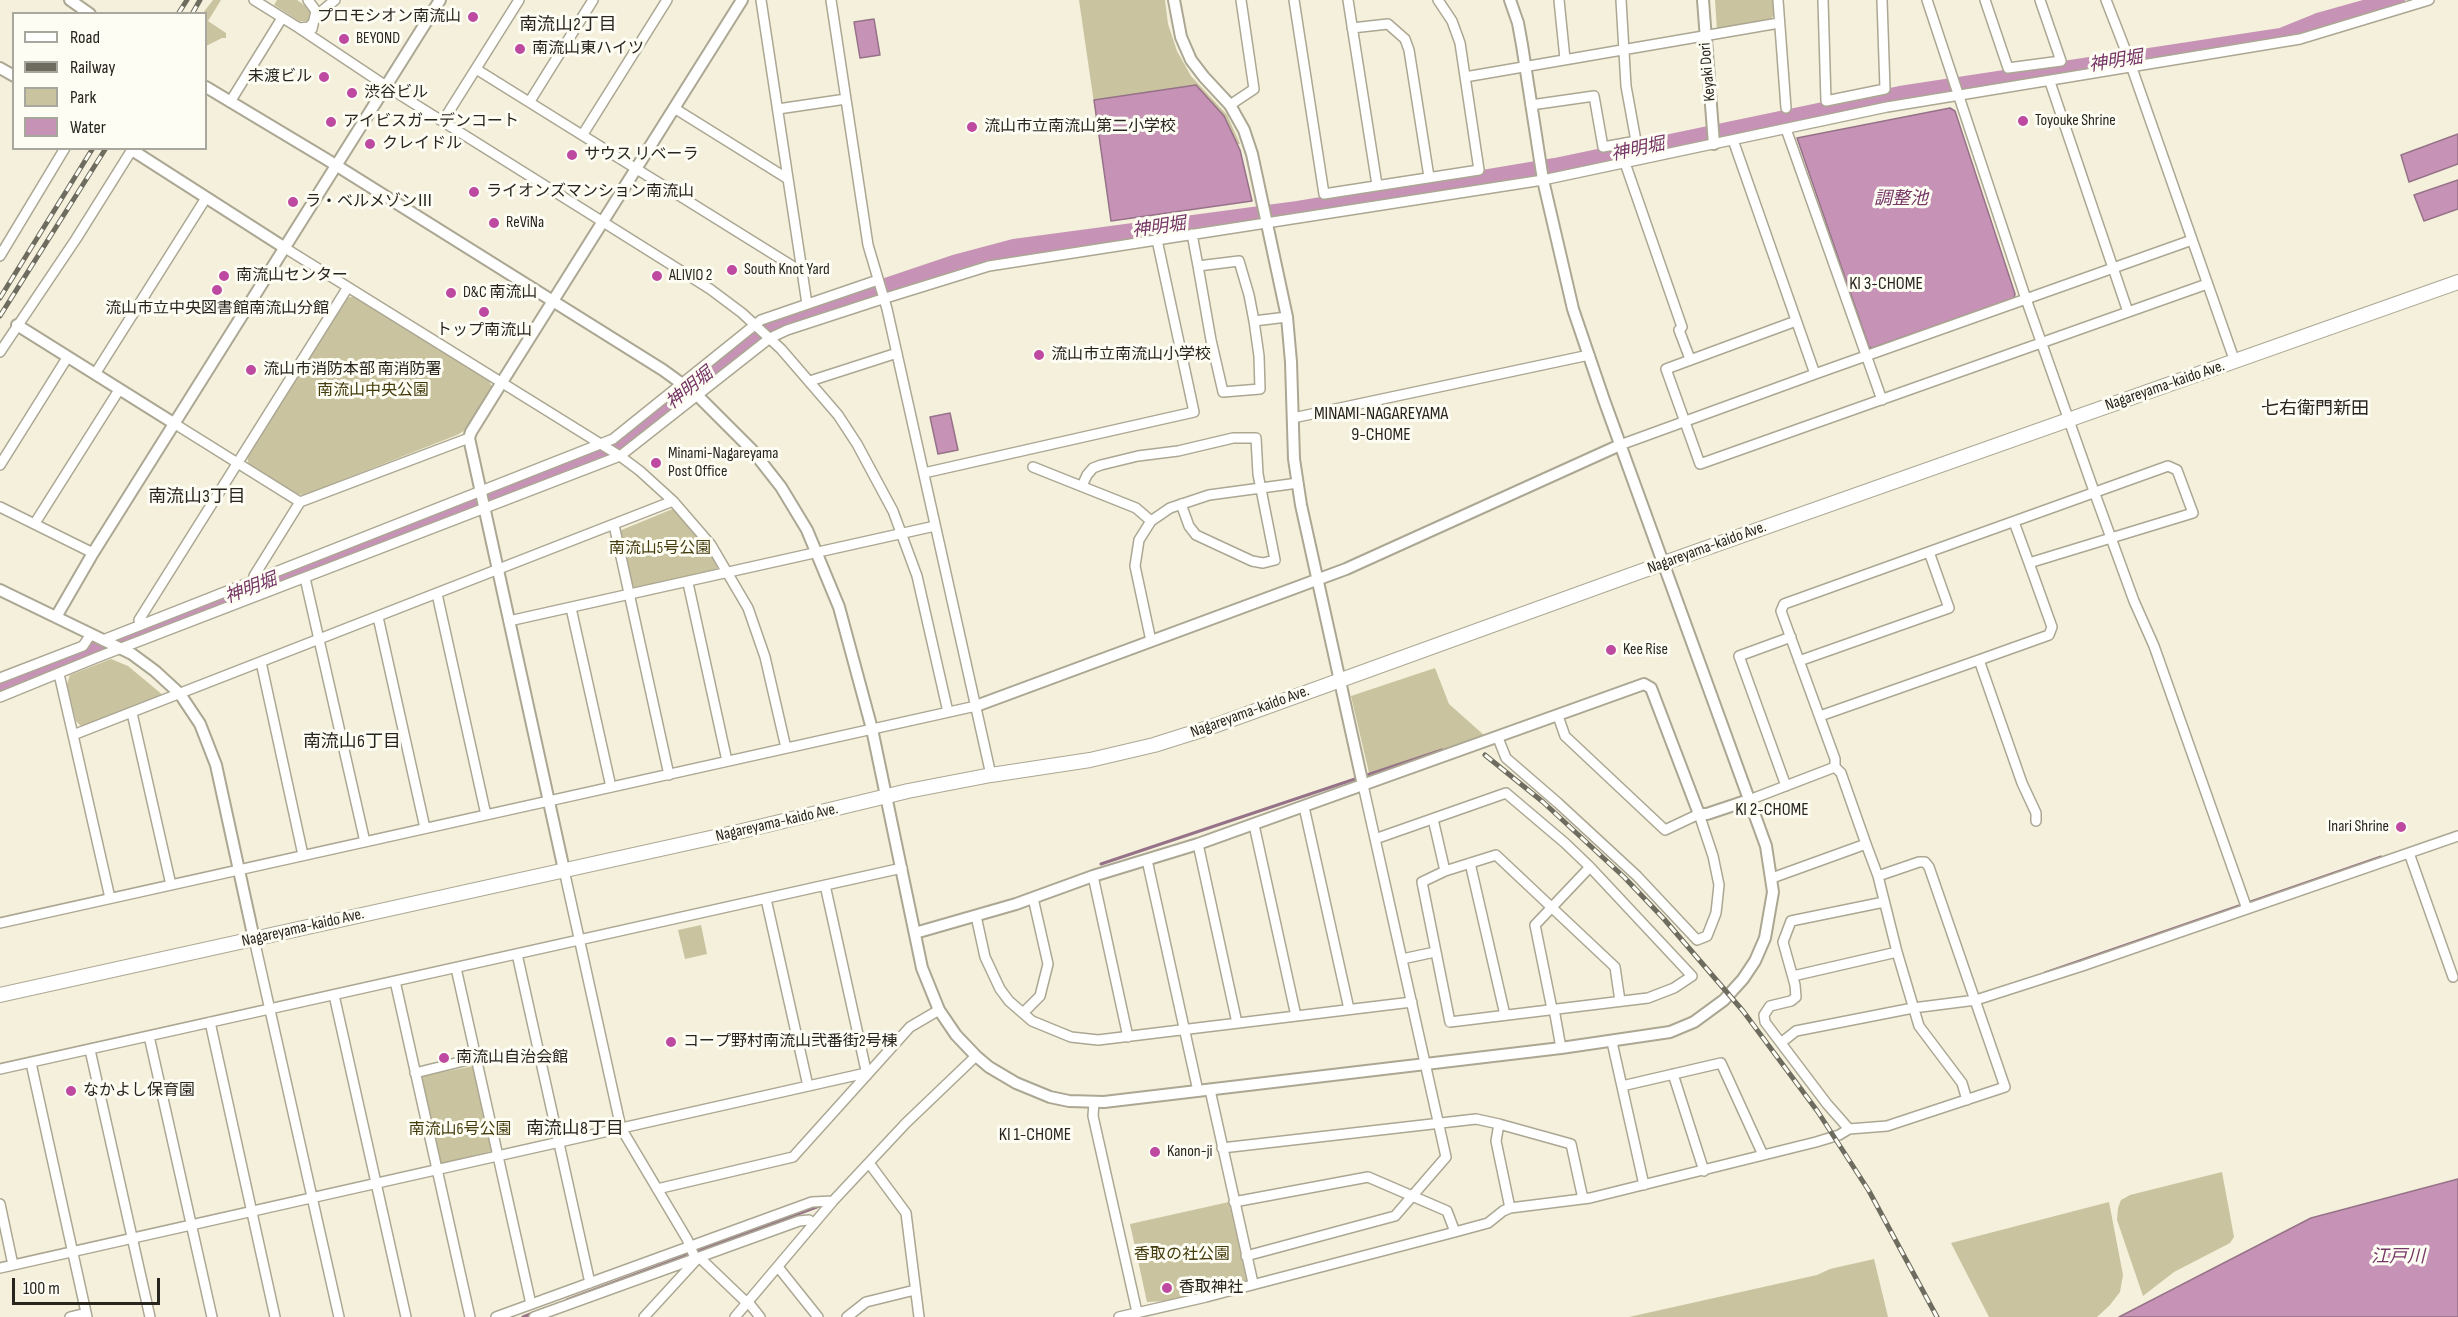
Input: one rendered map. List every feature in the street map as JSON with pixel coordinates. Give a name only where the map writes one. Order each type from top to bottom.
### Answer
[{"type":"main road","name":"Nagareyama-kaido Ave.","points":[[0,995],[886,797],[991,775],[1090,760],[1154,745],[1211,727],[1664,563],[2458,282]]},
{"type":"street","points":[[70,0],[87,12]]},
{"type":"street","points":[[254,0],[386,86],[710,289],[770,338],[838,415],[888,500],[917,576],[948,712]]},
{"type":"street","points":[[56,617],[93,553],[440,0]]},
{"type":"street","points":[[443,121],[519,0]]},
{"type":"street","points":[[530,101],[593,0]]},
{"type":"street","points":[[583,134],[667,0]]},
{"type":"street","points":[[742,0],[469,438],[621,1128],[697,1257],[748,1302],[760,1317]]},
{"type":"street","points":[[761,0],[807,304]]},
{"type":"street","points":[[831,0],[868,245],[884,296],[991,775]]},
{"type":"street","points":[[1174,0],[1181,37],[1191,60],[1230,105],[1249,143],[1287,317],[1298,483],[1317,579],[1446,1157],[1395,1216],[1246,1256]]},
{"type":"street","points":[[1230,105],[1254,89],[1240,0]]},
{"type":"street","points":[[1294,0],[1324,194],[1479,170],[1457,32],[1438,0]]},
{"type":"street","points":[[1348,0],[1377,186]]},
{"type":"street","points":[[207,88],[336,166],[689,389],[734,430],[767,468],[795,508],[819,554],[840,607],[872,729],[927,982],[939,1011],[956,1035],[976,1056],[1002,1074],[1036,1092],[1069,1101],[1094,1102],[1612,1042],[1670,1032],[1694,1022],[1724,1000],[1743,979],[1755,961],[1765,938],[1772,908],[1772,878],[1766,846],[1620,445],[1566,283],[1542,173],[1518,23],[1510,0]]},
{"type":"street","points":[[1559,0],[1565,59]]},
{"type":"street","points":[[1531,105],[1594,96],[1603,147],[1633,141],[1626,86],[1621,0]]},
{"type":"street","name":"Keyaki Dori","points":[[1703,0],[1714,142]]},
{"type":"street","points":[[1778,0],[1786,108]]},
{"type":"street","points":[[1823,0],[1826,101],[1884,89],[1882,0]]},
{"type":"street","points":[[1927,0],[2026,299],[2246,904]]},
{"type":"street","points":[[1984,0],[2008,68],[2061,61],[2040,0]]},
{"type":"street","points":[[2106,0],[2235,362]]},
{"type":"street","points":[[0,697],[120,648],[305,578],[482,499],[613,439],[770,338],[884,296],[989,266],[1192,234],[1266,216],[1542,173],[1625,163],[1714,142],[1733,140],[1887,107],[1958,94],[2050,82],[2129,62],[2300,39],[2429,0]]},
{"type":"street","points":[[309,1],[315,19],[315,40]]},
{"type":"street","points":[[309,1],[318,4],[333,2]]},
{"type":"street","points":[[299,28],[309,27],[333,2]]},
{"type":"street","points":[[230,102],[282,18]]},
{"type":"street","points":[[1465,77],[1779,23]]},
{"type":"street","points":[[1352,28],[1388,24],[1405,39],[1409,50],[1429,177]]},
{"type":"street","points":[[477,69],[802,272]]},
{"type":"street","points":[[2050,82],[2128,312]]},
{"type":"street","points":[[778,110],[846,99]]},
{"type":"street","points":[[674,108],[788,179]]},
{"type":"street","points":[[1786,129],[1882,400]]},
{"type":"street","points":[[1733,140],[1815,375]]},
{"type":"street","points":[[0,256],[64,150]]},
{"type":"street","points":[[0,351],[76,239],[131,150]]},
{"type":"street","points":[[134,150],[285,248],[620,456],[673,501],[704,536],[729,573],[748,608],[760,641],[786,748]]},
{"type":"street","points":[[1625,163],[1682,327],[1679,330],[1690,359]]},
{"type":"street","points":[[95,374],[206,198]]},
{"type":"street","points":[[1192,234],[1198,266],[1223,392],[1260,390],[1259,356],[1254,321],[1239,261],[1198,266]]},
{"type":"street","points":[[924,473],[1194,412],[1157,240]]},
{"type":"street","points":[[0,923],[976,706],[1346,569],[1620,445],[1684,420],[2192,240]]},
{"type":"street","points":[[104,640],[140,623],[255,579],[482,499],[620,456],[760,320],[879,282]]},
{"type":"street","points":[[1796,321],[1666,369],[1700,464],[2207,284]]},
{"type":"street","points":[[140,623],[139,620],[348,287]]},
{"type":"street","points":[[1254,321],[1287,317]]},
{"type":"street","points":[[17,325],[300,502]]},
{"type":"street","points":[[810,381],[897,353]]},
{"type":"street","points":[[1293,418],[1589,355]]},
{"type":"street","points":[[0,465],[67,357]]},
{"type":"street","points":[[35,524],[119,390]]},
{"type":"street","points":[[255,579],[254,576],[300,502],[469,438]]},
{"type":"street","points":[[1082,486],[1087,475],[1101,465],[1233,438],[1256,438],[1260,488],[1275,560],[1263,563],[1252,561],[1196,535],[1189,526],[1181,504]]},
{"type":"street","points":[[1967,1100],[1962,1083],[1919,1026],[1878,876],[1841,773],[1835,767],[1835,759],[1781,611],[1784,604],[2168,466],[2177,470],[2193,513],[2030,563]]},
{"type":"street","points":[[1033,467],[1136,508],[1151,521]]},
{"type":"street","points":[[1151,641],[1135,566],[1139,540],[1151,521],[1163,512],[1209,495],[1298,483]]},
{"type":"street","points":[[73,735],[673,501]]},
{"type":"street","points":[[0,507],[93,553]]},
{"type":"street","points":[[1820,716],[2049,635],[2052,627],[2014,522]]},
{"type":"street","points":[[614,525],[669,775]]},
{"type":"street","points":[[509,621],[819,554],[935,526]]},
{"type":"street","points":[[1799,662],[1949,608],[1929,552]]},
{"type":"street","points":[[305,578],[365,842]]},
{"type":"street","points":[[688,583],[727,761]]},
{"type":"street","points":[[0,590],[142,660],[180,694],[210,744],[240,869],[339,1317]]},
{"type":"street","points":[[437,594],[486,814]]},
{"type":"street","points":[[571,608],[611,787]]},
{"type":"street","points":[[378,617],[425,828]]},
{"type":"street","points":[[1,677],[76,648],[86,643],[91,634]]},
{"type":"street","points":[[1786,786],[1739,656],[1791,638]]},
{"type":"street","points":[[1979,660],[2022,783],[2032,804],[2036,821]]},
{"type":"street","points":[[261,662],[303,855]]},
{"type":"street","points":[[59,674],[110,898]]},
{"type":"street","points":[[915,933],[1033,898],[1093,876],[1254,825],[1644,684],[1648,685],[1699,814],[1713,856],[1719,885],[1719,898],[1713,925],[1707,936],[1697,940],[1605,846],[1506,758],[1498,738]]},
{"type":"street","points":[[132,712],[171,885]]},
{"type":"street","points":[[1558,716],[1565,736],[1665,830],[1699,814],[1707,814],[1749,800],[1835,767]]},
{"type":"street","points":[[1375,839],[1500,794],[1506,794],[1547,827],[1590,867],[1692,976],[1656,996],[1620,1001],[1450,1022],[1421,886],[1424,879],[1496,855],[1615,967],[1620,1001]]},
{"type":"street","points":[[1304,807],[1349,1009]]},
{"type":"street","points":[[1433,819],[1445,872]]},
{"type":"street","points":[[1254,825],[1296,1016]]},
{"type":"street","points":[[1782,1042],[1796,1031],[1913,1008],[1976,1000],[2082,966],[2246,904],[2458,836]]},
{"type":"street","points":[[1198,844],[1237,1023]]},
{"type":"street","points":[[1772,878],[1866,844]]},
{"type":"street","points":[[2409,853],[2454,977]]},
{"type":"street","points":[[1147,860],[1198,1091]]},
{"type":"street","points":[[1119,1317],[1488,1223],[1510,1208],[1583,1199],[1839,1136],[1849,1129],[1887,1126],[2005,1087],[1929,867],[1925,862],[1878,876]]},
{"type":"street","points":[[1470,863],[1505,1015]]},
{"type":"street","points":[[1561,1048],[1535,925],[1590,867]]},
{"type":"street","points":[[1,1066],[31,1063],[902,868]]},
{"type":"street","points":[[1093,876],[1128,1037]]},
{"type":"street","points":[[825,885],[867,1074]]},
{"type":"street","points":[[1023,1013],[1040,996],[1048,964],[1033,898]]},
{"type":"street","points":[[766,899],[808,1086]]},
{"type":"street","points":[[1849,1129],[1827,1104],[1766,1022],[1764,1015],[1770,1006],[1791,1001],[1796,997],[1793,976],[1783,942],[1791,921],[1884,902]]},
{"type":"street","points":[[976,916],[985,957],[1004,995],[1023,1013],[1045,1028],[1071,1037],[1098,1040],[1128,1037],[1412,1002]]},
{"type":"street","points":[[1402,959],[1435,952]]},
{"type":"street","points":[[1793,976],[1897,952]]},
{"type":"street","points":[[517,954],[590,1283]]},
{"type":"street","points":[[456,968],[531,1304]]},
{"type":"street","points":[[395,981],[470,1317]]},
{"type":"street","points":[[334,995],[406,1317]]},
{"type":"street","points":[[657,1190],[793,1157],[910,1027],[939,1011]]},
{"type":"street","points":[[210,1022],[275,1317]]},
{"type":"street","points":[[149,1036],[212,1317]]},
{"type":"street","points":[[1612,1042],[1644,1185]]},
{"type":"street","points":[[90,1050],[150,1317]]},
{"type":"street","points":[[735,1317],[868,1163],[976,1056]]},
{"type":"street","points":[[415,1073],[476,1058]]},
{"type":"street","points":[[31,1063],[87,1315],[70,1317]]},
{"type":"street","points":[[1622,1086],[1721,1063],[1763,1155]]},
{"type":"street","points":[[0,1268],[867,1074]]},
{"type":"street","points":[[1673,1074],[1704,1171]]},
{"type":"street","points":[[1210,1090],[1253,1284]]},
{"type":"street","points":[[1094,1102],[1093,1116],[1137,1312]]},
{"type":"street","points":[[1222,1148],[1476,1119],[1571,1144],[1583,1199]]},
{"type":"street","points":[[1499,1124],[1496,1141],[1510,1208]]},
{"type":"street","points":[[868,1163],[906,1213],[919,1317]]},
{"type":"street","points":[[1234,1202],[1368,1177],[1447,1211],[1455,1232]]},
{"type":"street","points":[[496,1317],[812,1202],[833,1201]]},
{"type":"street","points":[[0,1206],[13,1265]]},
{"type":"street","points":[[534,1317],[799,1221],[809,1220],[813,1224]]},
{"type":"street","points":[[644,1317],[697,1257]]},
{"type":"street","points":[[778,1267],[818,1317]]},
{"type":"street","points":[[847,1317],[866,1302],[915,1290]]},
{"type":"green space","points":[[213,0],[221,0],[208,21],[226,33],[226,38],[207,46],[207,12],[204,12]]},
{"type":"green space","points":[[277,0],[297,0],[310,9],[311,18],[307,21],[299,21],[274,5]]},
{"type":"green space","points":[[1079,0],[1165,0],[1168,24],[1177,51],[1191,76],[1227,115],[1240,144],[1103,165]]},
{"type":"green space","points":[[1715,0],[1773,0],[1774,15],[1770,20],[1717,30]]},
{"type":"green space","name":"南流山中央公園","points":[[354,296],[489,380],[492,387],[464,431],[457,435],[304,495],[296,494],[249,465],[247,458],[347,298]]},
{"type":"green space","name":"南流山5号公園","points":[[675,508],[719,562],[716,571],[632,589],[619,531]]},
{"type":"green space","points":[[111,659],[128,666],[164,696],[82,727],[76,721],[67,684],[70,675]]},
{"type":"green space","points":[[1435,668],[1449,704],[1485,736],[1374,776],[1369,773],[1351,696]]},
{"type":"green space","points":[[701,925],[707,954],[685,959],[678,930]]},
{"type":"green space","name":"南流山6号公園","points":[[474,1066],[492,1151],[439,1164],[422,1076]]},
{"type":"green space","points":[[2222,1172],[2234,1237],[2230,1243],[2174,1272],[2143,1296],[2117,1220],[2121,1200],[2130,1195]]},
{"type":"green space","name":"香取の社公園","points":[[1229,1202],[1247,1282],[1168,1301],[1147,1302],[1130,1224]]},
{"type":"green space","points":[[2109,1202],[2123,1275],[2120,1292],[2110,1305],[2097,1317],[1989,1317],[1951,1243]]},
{"type":"green space","points":[[1874,1259],[1888,1317],[1629,1317],[1817,1275],[1830,1269]]},
{"type":"water","points":[[874,19],[880,55],[860,58],[854,22]]},
{"type":"water","points":[[1196,85],[1224,116],[1240,150],[1252,201],[1111,221],[1094,100]]},
{"type":"water","name":"調整池","points":[[1950,108],[1955,111],[2015,294],[2014,298],[1872,348],[1869,347],[1797,138]]},
{"type":"water","points":[[2458,134],[2458,164],[2409,182],[2401,155]]},
{"type":"water","points":[[2458,180],[2458,209],[2424,221],[2414,195]]},
{"type":"water","points":[[950,413],[958,450],[938,454],[930,417]]},
{"type":"water","name":"江戸川","points":[[2458,1179],[2458,1317],[2119,1317],[2311,1218]]},
{"type":"waterway","name":"神明堀","points":[[0,687],[622,444],[767,327],[954,264],[1014,248],[1298,210],[1555,167],[1900,95],[2281,37],[2318,22],[2396,0]]},
{"type":"waterway","points":[[1364,776],[1442,750]]},
{"type":"waterway","points":[[1101,864],[1358,778]]},
{"type":"waterway","points":[[2045,973],[2381,857]]},
{"type":"waterway","points":[[567,1300],[822,1205]]},
{"type":"waterway","points":[[523,1317],[533,1313]]},
{"type":"railway","points":[[179,12],[187,0]]},
{"type":"railway","points":[[193,12],[200,0]]},
{"type":"railway","points":[[0,298],[92,150]]},
{"type":"railway","points":[[0,316],[105,150]]},
{"type":"railway","points":[[1485,755],[1543,802],[1624,877],[1664,919],[1743,1011],[1818,1112],[1869,1191],[1937,1317]]},
{"type":"place","name":"プロモシオン南流山","points":[[473,17]]},
{"type":"place","name":"BEYOND","points":[[344,39]]},
{"type":"place","name":"南流山東ハイツ","points":[[520,49]]},
{"type":"place","name":"未渡ビル","points":[[324,77]]},
{"type":"place","name":"渋谷ビル","points":[[352,93]]},
{"type":"place","name":"Toyouke Shrine","points":[[2023,121]]},
{"type":"place","name":"アイビスガーデンコート","points":[[331,122]]},
{"type":"place","name":"流山市立南流山第二小学校","points":[[972,127]]},
{"type":"place","name":"クレイドル","points":[[370,144]]},
{"type":"place","name":"サウス リベーラ","points":[[572,155]]},
{"type":"place","name":"ライオンズマンション南流山","points":[[474,192]]},
{"type":"place","name":"ラ・ベルメゾンⅢ","points":[[293,202]]},
{"type":"place","name":"ReViNa","points":[[494,223]]},
{"type":"place","name":"South Knot Yard","points":[[732,270]]},
{"type":"place","name":"南流山センター","points":[[224,276]]},
{"type":"place","name":"ALIVIO 2","points":[[657,276]]},
{"type":"place","name":"流山市立中央図書館南流山分館","points":[[217,290]]},
{"type":"place","name":"D&C 南流山","points":[[451,293]]},
{"type":"place","name":"トップ南流山","points":[[484,312]]},
{"type":"place","name":"流山市立南流山小学校","points":[[1039,355]]},
{"type":"place","name":"流山市消防本部 南消防署","points":[[251,370]]},
{"type":"place","name":"Minami-Nagareyama Post Office","points":[[656,463]]},
{"type":"place","name":"Kee Rise","points":[[1611,650]]},
{"type":"place","name":"Inari Shrine","points":[[2401,827]]},
{"type":"place","name":"コープ野村南流山弐番街2号棟","points":[[671,1042]]},
{"type":"place","name":"南流山自治会館","points":[[444,1058]]},
{"type":"place","name":"なかよし保育園","points":[[71,1091]]},
{"type":"place","name":"Kanon-ji","points":[[1155,1152]]},
{"type":"place","name":"香取神社","points":[[1167,1288]]},
{"type":"district","name":"南流山2丁目","points":[[568,25]]},
{"type":"district","name":"KI 3-CHOME","points":[[1886,284]]},
{"type":"district","name":"七右衛門新田","points":[[2315,409]]},
{"type":"district","name":"MINAMI-NAGAREYAMA 9-CHOME","points":[[1381,424]]},
{"type":"district","name":"南流山3丁目","points":[[197,497]]},
{"type":"district","name":"南流山6丁目","points":[[352,742]]},
{"type":"district","name":"KI 2-CHOME","points":[[1772,810]]},
{"type":"district","name":"南流山8丁目","points":[[575,1129]]},
{"type":"district","name":"KI 1-CHOME","points":[[1035,1135]]}]
